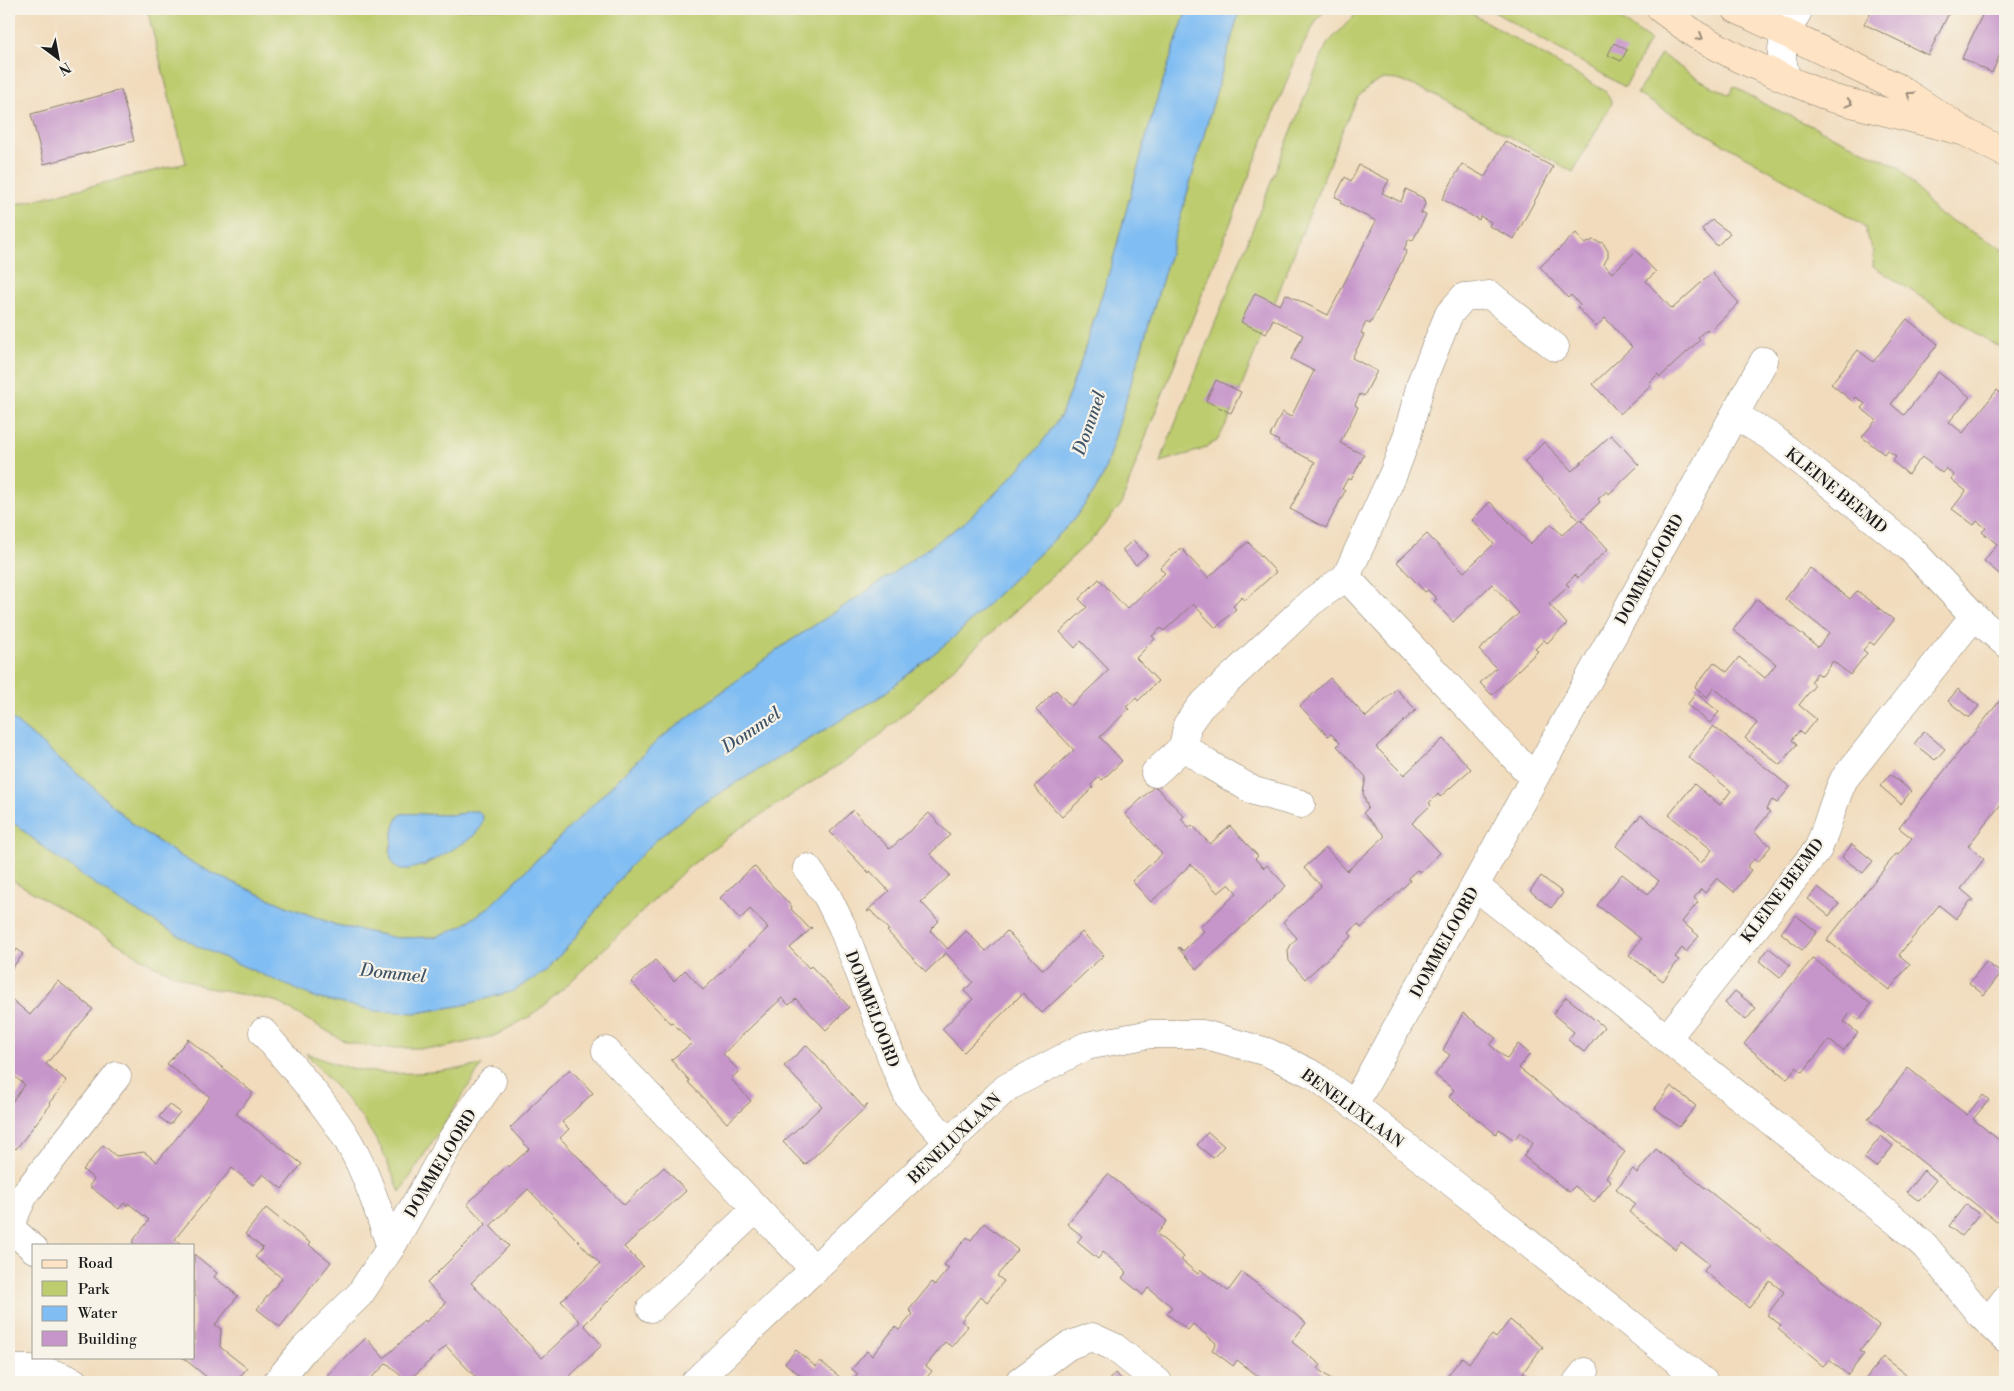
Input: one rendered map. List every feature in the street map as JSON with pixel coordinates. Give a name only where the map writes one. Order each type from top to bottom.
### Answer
[{"type":"main road","points":[[1661,9],[1696,35],[1724,51],[1831,98],[1965,132]]},
{"type":"main road","points":[[1736,9],[1897,87],[1965,132],[2005,153]]},
{"type":"street","points":[[1787,79],[1782,62],[1781,46],[1799,9]]},
{"type":"street","points":[[1155,773],[1184,746],[1187,725],[1200,707],[1311,602],[1346,577],[1394,472],[1407,437],[1421,383],[1449,314],[1464,297],[1490,295],[1555,347]]},
{"type":"street","name":"DOMMELOORD","points":[[1354,1105],[1764,361]]},
{"type":"street","name":"KLEINE BEEMD","points":[[1735,414],[1771,437],[1910,548],[1974,616],[2005,643]]},
{"type":"street","points":[[1346,577],[1534,778]]},
{"type":"street","name":"KLEINE BEEMD","points":[[1667,1038],[1818,849],[1844,779],[1974,616]]},
{"type":"street","points":[[1184,746],[1205,762],[1254,791],[1301,804]]},
{"type":"street","name":"DOMMELOORD","points":[[807,868],[827,896],[842,926],[908,1096],[949,1142]]},
{"type":"street","points":[[1475,886],[1900,1224],[1925,1246],[1997,1330]]},
{"type":"street","name":"DOMMELOORD","points":[[263,1032],[342,1131],[370,1188],[391,1247]]},
{"type":"street","name":"BENELUXLAAN","points":[[695,1382],[1006,1088],[1086,1046],[1151,1034],[1203,1034],[1266,1052],[1314,1075],[1704,1382]]},
{"type":"street","points":[[606,1051],[815,1270]]},
{"type":"street","points":[[32,1247],[9,1227],[24,1195],[117,1076]]},
{"type":"street","name":"DOMMELOORD","points":[[277,1382],[304,1349],[360,1294],[391,1247],[452,1139],[492,1081]]},
{"type":"street","points":[[651,1308],[756,1209]]},
{"type":"street","points":[[1997,1330],[2005,1300]]},
{"type":"street","points":[[1019,1382],[1068,1346],[1092,1337],[1114,1347],[1158,1382]]},
{"type":"street","points":[[9,1370],[23,1368],[52,1372],[74,1382]]},
{"type":"green space","points":[[147,9],[1187,9],[1154,108],[1112,263],[1081,361],[1061,415],[1039,447],[1006,483],[964,523],[860,596],[784,645],[658,740],[489,907],[462,926],[436,937],[397,938],[336,925],[286,906],[185,859],[136,827],[88,783],[9,716],[9,206],[186,163]],"holes":[[[469,811],[477,832],[424,866],[390,852],[394,827],[401,814],[454,815]]]},
{"type":"green space","points":[[1240,9],[1326,9],[1316,21],[1294,63],[1146,436],[1121,505],[1094,537],[913,706],[865,748],[737,830],[685,870],[566,986],[531,1016],[494,1036],[442,1048],[378,1048],[346,1042],[275,1001],[203,987],[153,965],[9,878],[9,819],[53,855],[417,1013],[464,1005],[513,991],[546,971],[575,938],[629,867],[656,840],[698,806],[881,696],[953,638],[1070,524],[1093,494],[1103,476],[1164,274]]},
{"type":"green space","points":[[1361,9],[1464,9],[1605,91],[1612,103],[1573,172],[1426,90],[1398,80],[1383,79],[1370,86],[1358,97],[1342,131],[1229,419],[1217,441],[1201,450],[1160,462],[1327,44]]},
{"type":"green space","points":[[1489,9],[1605,9],[1650,40],[1625,87]]},
{"type":"green space","points":[[1661,54],[1699,80],[1730,95],[1734,86],[1760,102],[1899,167],[1936,212],[2005,250],[2005,351],[1873,266],[1874,252],[1867,238],[1865,227],[1857,221],[1637,94]]},
{"type":"green space","points":[[306,1053],[335,1064],[375,1072],[428,1072],[482,1065],[400,1192],[381,1148],[363,1119]]},
{"type":"water","name":"Dommel","points":[[1187,9],[1240,9],[1164,274],[1103,476],[1093,494],[1070,524],[953,638],[881,696],[698,806],[656,840],[629,867],[575,938],[546,971],[513,991],[464,1005],[417,1013],[375,1011],[316,998],[197,946],[119,901],[53,855],[9,819],[9,716],[88,783],[136,827],[185,859],[214,874],[286,906],[336,925],[397,938],[436,937],[462,926],[489,907],[658,740],[784,645],[860,596],[964,523],[1006,483],[1039,447],[1061,415],[1081,361],[1112,263],[1154,108]]},
{"type":"water","points":[[478,811],[483,817],[480,828],[472,837],[422,865],[403,869],[395,867],[391,859],[391,846],[395,825],[401,814],[454,815]]},
{"type":"building","points":[[1872,9],[1951,9],[1928,55],[1864,24]]},
{"type":"building","points":[[1985,9],[1998,9],[2005,12],[2005,54],[2001,52],[1992,73],[1962,58]]},
{"type":"building","points":[[1614,43],[1627,50],[1621,61],[1608,55]]},
{"type":"building","points":[[121,90],[134,141],[44,164],[31,114]]},
{"type":"building","points":[[1505,141],[1553,167],[1514,239],[1489,226],[1491,222],[1480,216],[1479,220],[1442,199],[1462,164],[1485,177]]},
{"type":"building","points":[[1359,165],[1389,180],[1382,193],[1401,202],[1406,189],[1423,198],[1425,204],[1421,213],[1426,215],[1413,240],[1409,239],[1404,249],[1407,251],[1370,324],[1366,322],[1361,333],[1364,335],[1352,358],[1377,371],[1364,396],[1360,394],[1355,405],[1358,407],[1340,443],[1364,455],[1351,480],[1348,478],[1342,489],[1345,491],[1326,528],[1290,509],[1315,462],[1278,443],[1279,441],[1270,436],[1282,412],[1291,417],[1314,371],[1291,359],[1303,335],[1273,319],[1266,334],[1241,322],[1255,293],[1280,305],[1286,294],[1328,315],[1376,221],[1340,203],[1342,200],[1335,197],[1345,177],[1351,181]]},
{"type":"building","points":[[1712,220],[1730,233],[1717,246],[1702,229]]},
{"type":"building","points":[[1576,233],[1585,244],[1593,240],[1603,243],[1608,251],[1608,257],[1604,264],[1612,273],[1636,251],[1656,272],[1646,281],[1672,309],[1712,273],[1739,303],[1709,332],[1707,329],[1698,337],[1700,340],[1660,377],[1658,374],[1649,383],[1651,386],[1620,414],[1593,384],[1632,347],[1605,318],[1596,327],[1577,307],[1580,304],[1571,295],[1568,298],[1540,267]]},
{"type":"building","points":[[1907,319],[1938,344],[1891,404],[1904,415],[1938,372],[1970,397],[1949,422],[1963,433],[1997,390],[2005,397],[2005,579],[1984,561],[1997,544],[1982,532],[1986,528],[1977,521],[1974,525],[1952,509],[1966,491],[1951,479],[1954,475],[1946,468],[1942,473],[1922,457],[1908,474],[1892,461],[1896,456],[1887,450],[1884,454],[1862,437],[1876,420],[1861,408],[1865,404],[1856,397],[1852,401],[1831,384],[1858,350],[1873,362]]},
{"type":"building","points":[[1216,380],[1241,392],[1231,413],[1206,401]]},
{"type":"building","points":[[1611,435],[1639,465],[1609,494],[1607,491],[1598,499],[1600,502],[1581,520],[1608,549],[1578,578],[1575,575],[1566,584],[1569,586],[1549,604],[1567,624],[1547,643],[1544,640],[1535,649],[1538,651],[1492,695],[1480,683],[1496,668],[1479,650],[1519,613],[1492,584],[1453,622],[1434,601],[1437,599],[1428,590],[1425,592],[1397,562],[1427,534],[1464,572],[1494,544],[1472,520],[1490,502],[1530,544],[1551,524],[1562,535],[1579,520],[1524,462],[1544,442],[1572,471]]},
{"type":"building","points":[[1133,540],[1147,555],[1136,565],[1122,550]]},
{"type":"building","points":[[1248,542],[1276,572],[1245,600],[1242,597],[1233,606],[1236,609],[1216,628],[1193,604],[1164,631],[1161,628],[1152,636],[1155,639],[1136,658],[1158,681],[1138,701],[1136,698],[1126,707],[1129,709],[1100,737],[1122,761],[1102,780],[1099,777],[1091,785],[1093,788],[1062,817],[1034,787],[1074,750],[1036,710],[1056,690],[1071,706],[1109,670],[1081,641],[1075,648],[1060,632],[1087,607],[1079,599],[1099,579],[1127,609],[1165,573],[1160,568],[1181,548],[1208,578]]},
{"type":"building","points":[[1810,568],[1850,599],[1857,591],[1894,620],[1874,645],[1870,642],[1863,650],[1867,653],[1850,675],[1833,661],[1822,676],[1817,673],[1811,682],[1815,685],[1799,705],[1816,719],[1803,735],[1799,731],[1792,740],[1797,744],[1780,765],[1745,738],[1757,723],[1714,688],[1707,697],[1695,687],[1714,662],[1727,672],[1739,657],[1765,678],[1776,664],[1733,630],[1757,599],[1818,647],[1829,633],[1785,599]]},
{"type":"building","points":[[1330,678],[1366,717],[1396,689],[1416,710],[1376,747],[1404,775],[1443,739],[1471,769],[1440,797],[1438,794],[1429,803],[1431,805],[1412,823],[1440,853],[1420,872],[1417,870],[1408,878],[1410,881],[1361,928],[1358,924],[1349,933],[1352,936],[1305,979],[1289,961],[1288,951],[1297,938],[1283,922],[1321,886],[1304,868],[1326,848],[1347,871],[1385,836],[1363,813],[1368,808],[1363,793],[1366,777],[1337,746],[1340,743],[1331,734],[1328,736],[1300,706]]},
{"type":"building","points":[[1958,689],[1979,706],[1969,718],[1948,701]]},
{"type":"building","points":[[1696,693],[1719,712],[1710,723],[1687,705]]},
{"type":"building","points":[[2005,694],[2005,799],[1968,846],[1984,859],[1961,889],[1974,900],[1973,902],[1971,900],[1956,919],[1939,905],[1899,955],[1910,964],[1889,990],[1827,940],[1896,854],[1898,855],[1912,838],[1899,828]]},
{"type":"building","points":[[1713,726],[1790,787],[1777,803],[1772,800],[1766,809],[1770,812],[1754,832],[1771,846],[1758,862],[1754,859],[1747,867],[1751,870],[1734,892],[1717,878],[1705,893],[1701,889],[1694,898],[1698,902],[1682,922],[1699,936],[1686,952],[1682,948],[1675,957],[1679,960],[1663,981],[1629,955],[1641,939],[1597,905],[1622,874],[1648,894],[1659,881],[1616,846],[1641,815],[1701,863],[1712,850],[1669,815],[1694,784],[1720,805],[1731,791],[1688,757]]},
{"type":"building","points":[[1924,731],[1945,749],[1935,760],[1914,744]]},
{"type":"building","points":[[1890,774],[1911,791],[1901,804],[1880,786]]},
{"type":"building","points":[[1155,786],[1184,816],[1181,819],[1189,828],[1192,825],[1210,844],[1230,826],[1258,856],[1255,859],[1264,868],[1267,865],[1286,886],[1197,969],[1178,948],[1183,951],[1204,931],[1200,927],[1237,893],[1229,884],[1218,893],[1191,864],[1151,902],[1132,881],[1162,854],[1125,814]]},
{"type":"building","points":[[853,810],[890,849],[929,813],[950,835],[930,854],[950,875],[921,902],[939,921],[930,930],[948,949],[966,931],[986,951],[1007,931],[1043,970],[1082,932],[1104,955],[1042,1013],[1023,993],[964,1052],[942,1029],[973,999],[964,991],[973,982],[946,953],[926,972],[870,910],[867,911],[889,891],[830,832]]},
{"type":"building","points":[[1852,844],[1873,861],[1863,873],[1842,857]]},
{"type":"building","points":[[754,866],[792,907],[791,909],[809,928],[812,928],[790,948],[809,968],[811,966],[849,1007],[826,1030],[796,999],[789,1005],[782,998],[753,1025],[723,1054],[739,1071],[731,1079],[751,1101],[727,1123],[688,1082],[690,1081],[671,1060],[692,1043],[631,982],[655,960],[674,981],[685,970],[703,990],[768,928],[750,909],[740,919],[720,898]]},
{"type":"building","points":[[1541,876],[1563,893],[1551,908],[1530,891]]},
{"type":"building","points":[[1818,887],[1839,904],[1829,916],[1808,899]]},
{"type":"building","points":[[1796,915],[1817,932],[1802,950],[1781,933]]},
{"type":"building","points":[[1769,948],[1790,965],[1780,978],[1759,961]]},
{"type":"building","points":[[17,949],[23,954],[9,972],[9,960]]},
{"type":"building","points":[[1813,958],[1871,1004],[1859,1020],[1850,1013],[1844,1022],[1858,1033],[1843,1051],[1829,1040],[1803,1072],[1796,1067],[1787,1079],[1744,1044]]},
{"type":"building","points":[[1986,962],[2001,973],[1984,995],[1969,983]]},
{"type":"building","points":[[58,981],[93,1009],[46,1064],[67,1081],[16,1149],[9,1143],[9,1106],[25,1085],[9,1072],[9,997],[30,1015]]},
{"type":"building","points":[[1735,991],[1756,1008],[1746,1020],[1725,1003]]},
{"type":"building","points":[[1566,997],[1604,1027],[1584,1052],[1568,1040],[1574,1032],[1553,1014]]},
{"type":"building","points":[[1463,1013],[1496,1038],[1490,1045],[1507,1059],[1518,1044],[1530,1054],[1519,1068],[1625,1152],[1606,1177],[1611,1181],[1594,1202],[1575,1186],[1569,1192],[1523,1156],[1533,1143],[1520,1132],[1514,1140],[1499,1129],[1496,1134],[1449,1097],[1454,1090],[1435,1075],[1450,1055],[1443,1050]]},
{"type":"building","points":[[188,1039],[253,1093],[236,1114],[302,1164],[282,1189],[263,1174],[253,1185],[232,1168],[175,1239],[181,1244],[135,1244],[132,1242],[149,1220],[128,1203],[127,1206],[124,1203],[119,1209],[89,1186],[94,1179],[83,1170],[103,1145],[116,1156],[144,1152],[157,1162],[210,1097],[167,1064]]},
{"type":"building","points":[[807,1045],[863,1107],[868,1105],[805,1165],[783,1142],[822,1106],[784,1066]]},
{"type":"building","points":[[1908,1068],[1967,1115],[1983,1095],[1989,1100],[1973,1119],[2005,1145],[2005,1213],[1998,1222],[1868,1119]]},
{"type":"building","points":[[570,1069],[593,1093],[562,1122],[569,1129],[560,1138],[624,1205],[664,1167],[686,1191],[624,1247],[643,1266],[584,1325],[602,1345],[564,1382],[480,1382],[446,1346],[407,1382],[387,1363],[367,1382],[322,1382],[366,1338],[384,1358],[446,1303],[427,1283],[486,1224],[467,1204],[508,1165],[509,1167],[529,1149],[510,1128]],"holes":[[[528,1189],[600,1264],[561,1301],[580,1322],[542,1358],[471,1283],[509,1246],[490,1226]]]},
{"type":"building","points":[[1671,1086],[1696,1106],[1679,1127],[1655,1108]]},
{"type":"building","points":[[169,1104],[180,1112],[170,1125],[159,1117]]},
{"type":"building","points":[[1208,1132],[1224,1146],[1213,1158],[1197,1145]]},
{"type":"building","points":[[1881,1136],[1893,1146],[1876,1167],[1864,1158]]},
{"type":"building","points":[[1656,1149],[1879,1326],[1860,1351],[1864,1354],[1848,1375],[1829,1360],[1823,1366],[1778,1329],[1781,1325],[1767,1315],[1784,1292],[1770,1281],[1749,1308],[1704,1271],[1709,1264],[1681,1242],[1675,1249],[1629,1212],[1635,1204],[1616,1189],[1633,1169],[1637,1173]]},
{"type":"building","points":[[1924,1170],[1936,1180],[1919,1201],[1907,1192]]},
{"type":"building","points":[[1108,1174],[1167,1221],[1157,1234],[1184,1257],[1181,1260],[1198,1274],[1201,1270],[1228,1291],[1242,1272],[1306,1323],[1292,1342],[1321,1365],[1318,1369],[1335,1382],[1259,1382],[1262,1379],[1237,1360],[1233,1366],[1212,1350],[1216,1343],[1193,1324],[1188,1330],[1167,1314],[1172,1307],[1148,1288],[1143,1295],[1122,1278],[1127,1272],[1103,1252],[1098,1259],[1077,1242],[1082,1236],[1067,1224]]},
{"type":"building","points":[[1966,1204],[1979,1214],[1961,1236],[1949,1226]]},
{"type":"building","points":[[266,1208],[331,1262],[280,1327],[257,1309],[282,1278],[255,1257],[263,1248],[245,1234]]},
{"type":"building","points":[[984,1223],[1018,1250],[997,1276],[1004,1281],[987,1302],[981,1296],[961,1321],[968,1326],[952,1347],[945,1342],[926,1366],[932,1371],[923,1382],[852,1382],[858,1374],[852,1369],[867,1351],[872,1356],[895,1327],[899,1330],[913,1314],[909,1310],[932,1282],[935,1285],[949,1268],[944,1265],[967,1237],[971,1240]]},
{"type":"building","points":[[195,1255],[217,1273],[214,1277],[238,1296],[215,1325],[221,1329],[220,1347],[247,1368],[236,1382],[213,1382],[183,1358],[195,1358]]},
{"type":"building","points":[[1510,1320],[1543,1347],[1523,1372],[1530,1377],[1526,1382],[1443,1382],[1462,1357],[1469,1363],[1492,1335],[1496,1338]]},
{"type":"building","points":[[796,1350],[816,1367],[820,1361],[846,1382],[804,1382],[806,1380],[785,1363]]},
{"type":"building","points":[[1883,1357],[1915,1382],[1863,1382]]},
{"type":"building","points":[[1115,1373],[1125,1382],[1107,1382]]}]
